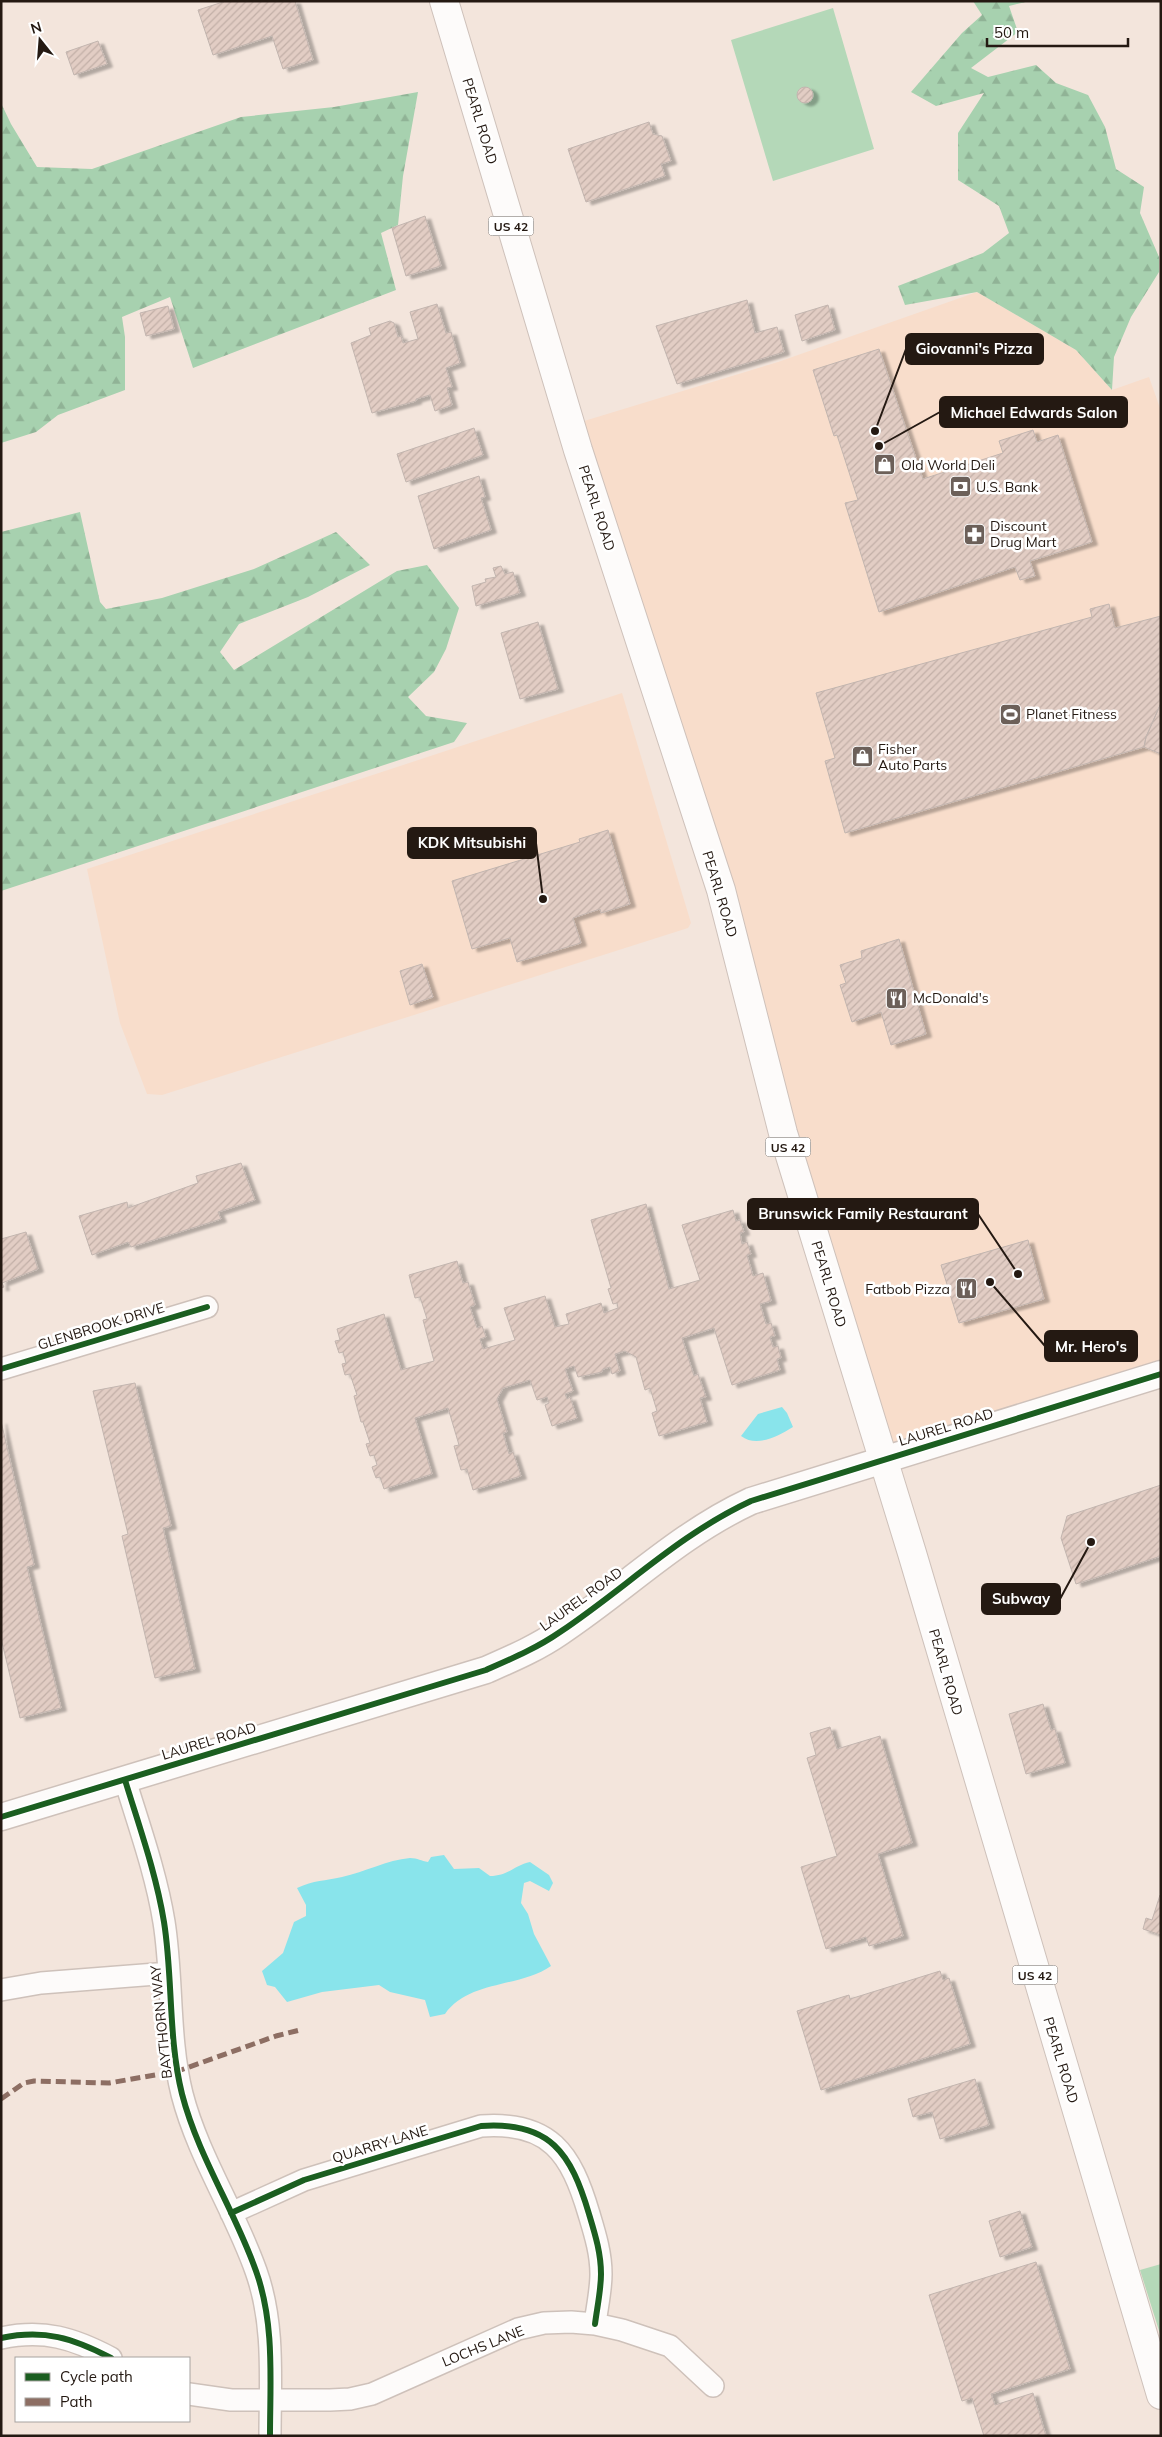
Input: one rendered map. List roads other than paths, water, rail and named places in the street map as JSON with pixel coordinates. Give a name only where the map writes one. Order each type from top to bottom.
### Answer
[{"type":"main road","name":"PEARL ROAD","points":[[444,1],[576,442],[721,890],[783,1133],[883,1459],[1161,2395]]},
{"type":"street","name":"GLENBROOK DRIVE","points":[[1,1369],[207,1307]]},
{"type":"street","name":"LAUREL ROAD","points":[[1,1817],[486,1670],[524,1653],[560,1632],[681,1540],[726,1512],[751,1501],[1161,1374]]},
{"type":"street","name":"BAYTHORN WAY","points":[[125,1780],[156,1883],[164,1922],[176,2057],[182,2093],[192,2127],[257,2272],[266,2307],[270,2338],[270,2436]]},
{"type":"street","points":[[1,1990],[41,1983],[169,1973]]},
{"type":"street","name":"QUARRY LANE","points":[[230,2213],[304,2180],[481,2126],[503,2125],[522,2128],[541,2136],[557,2147],[570,2163],[580,2182],[599,2249],[601,2276],[595,2324]]},
{"type":"street","name":"LOCHS LANE","points":[[190,2394],[231,2400],[350,2399],[372,2394],[518,2329],[544,2323],[571,2322],[595,2324],[622,2330],[670,2346],[713,2386]]},
{"type":"street","points":[[1,2338],[19,2334],[42,2334],[64,2338],[110,2357]]},
{"type":"water","points":[[782,1407],[793,1427],[781,1434],[761,1441],[754,1441],[741,1436],[758,1414]]},
{"type":"water","points":[[444,1855],[454,1869],[479,1868],[490,1876],[502,1874],[530,1862],[549,1875],[553,1883],[549,1891],[530,1881],[524,1883],[521,1903],[528,1914],[534,1934],[551,1966],[524,1978],[467,1995],[455,2003],[445,2014],[430,2017],[425,2000],[390,1992],[379,1985],[322,1992],[287,2002],[275,1987],[267,1985],[262,1971],[283,1953],[294,1922],[306,1916],[306,1905],[297,1888],[314,1882],[351,1875],[401,1859],[413,1858],[428,1862],[431,1857]]},
{"type":"place","name":"Giovanni's Pizza","points":[[875,431]]},
{"type":"place","name":"Michael Edwards Salon","points":[[879,446]]},
{"type":"place","name":"Old World Deli","points":[[885,465]]},
{"type":"place","name":"U.S. Bank","points":[[960,487]]},
{"type":"place","name":"Discount Drug Mart","points":[[974,534]]},
{"type":"place","name":"Planet Fitness","points":[[1010,714]]},
{"type":"place","name":"Fisher Auto Parts","points":[[862,757]]},
{"type":"place","name":"KDK Mitsubishi","points":[[543,899]]},
{"type":"place","name":"McDonald's","points":[[897,998]]},
{"type":"place","name":"Brunswick Family Restaurant","points":[[1018,1274]]},
{"type":"place","name":"Mr. Hero's","points":[[990,1282]]},
{"type":"place","name":"Fatbob Pizza","points":[[966,1289]]},
{"type":"place","name":"Subway","points":[[1091,1542]]}]
